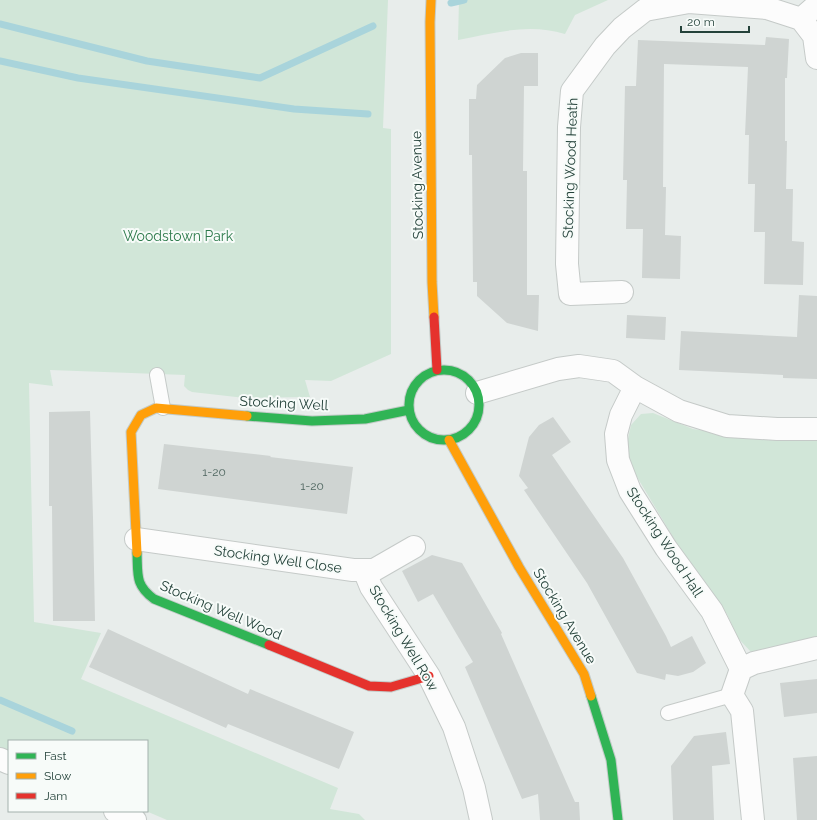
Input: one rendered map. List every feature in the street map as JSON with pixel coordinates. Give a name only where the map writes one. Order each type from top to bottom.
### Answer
[{"type":"street","name":"Stocking Avenue","points":[[431,0],[430,168],[432,282],[437,370]]},
{"type":"street","name":"Stocking Wood Heath","points":[[622,292],[570,294],[567,264],[569,127],[572,91],[605,46],[622,28],[645,10],[689,2],[767,8],[801,19]]},
{"type":"street","points":[[817,5],[801,19],[814,36],[817,58]]},
{"type":"street","points":[[477,393],[558,369],[580,366],[613,371],[635,387],[679,411],[727,426],[777,429],[817,429]]},
{"type":"street","points":[[447,369],[466,377],[477,393],[479,404],[478,414],[468,431],[459,437],[449,440],[438,440],[419,430],[412,421],[408,410],[408,399],[418,380],[427,373],[437,370],[447,369]]},
{"type":"street","name":"Stocking Wood Hall","points":[[635,387],[621,415],[616,434],[618,460],[630,490],[666,548],[712,611],[741,669]]},
{"type":"street","name":"Stocking Well","points":[[159,408],[312,420],[365,419],[408,410]]},
{"type":"street","name":"Stocking Well Wood","points":[[159,408],[141,415],[131,432],[138,581],[146,593],[154,599],[369,686],[391,687],[429,676]]},
{"type":"street","name":"Stocking Avenue","points":[[449,440],[519,567],[584,674],[611,760],[618,820]]},
{"type":"street","name":"Stocking Well Close","points":[[136,539],[353,570],[374,570],[414,547]]},
{"type":"street","name":"Stocking Well Row","points":[[364,570],[371,587],[429,676],[454,727],[474,788],[481,820]]},
{"type":"street","points":[[753,820],[742,711],[732,695],[741,669],[754,662],[817,648]]},
{"type":"street","points":[[117,812],[135,820]]},
{"type":"lane","points":[[157,375],[159,408]]},
{"type":"lane","points":[[668,713],[732,695]]},
{"type":"green space","name":"Woodstown Park","points":[[0,0],[388,0],[383,128],[391,129],[391,354],[331,381],[305,380],[310,397],[245,398],[192,392],[184,386],[185,375],[50,370],[53,386],[29,383],[34,622],[101,633],[81,679],[338,788],[330,809],[359,814],[365,820],[167,820],[148,812],[148,740],[8,740],[8,751],[0,747]]},
{"type":"green space","points":[[459,0],[608,0],[575,15],[565,34],[538,29],[525,29],[498,32],[458,40]]},
{"type":"green space","points":[[653,413],[693,429],[765,440],[817,440],[817,639],[751,652],[738,638],[727,614],[697,577],[631,467],[626,448],[631,425],[641,414]]},
{"type":"building","points":[[766,37],[789,39],[787,78],[785,78],[785,141],[787,141],[786,189],[793,189],[792,241],[804,242],[803,285],[764,284],[765,232],[754,232],[755,184],[748,184],[749,135],[745,135],[748,67],[664,64],[663,187],[666,187],[665,235],[681,236],[680,279],[642,278],[643,229],[626,229],[627,180],[623,180],[625,86],[636,86],[638,40],[765,45]]},
{"type":"building","points":[[521,53],[538,53],[538,86],[524,86],[523,171],[527,171],[527,295],[539,295],[538,331],[507,323],[477,296],[477,282],[473,282],[472,155],[469,155],[469,99],[476,99],[477,85],[505,58]]},
{"type":"building","points":[[799,295],[817,296],[817,379],[783,378],[783,375],[679,370],[681,331],[797,337]]},
{"type":"building","points":[[627,315],[666,317],[665,340],[626,338]]},
{"type":"building","points":[[90,411],[95,621],[53,621],[52,506],[49,506],[49,412]]},
{"type":"building","points":[[553,417],[571,442],[552,455],[623,558],[671,647],[692,636],[706,663],[693,672],[678,676],[666,674],[665,680],[637,673],[587,583],[524,490],[528,488],[519,476],[529,437],[539,425]]},
{"type":"building","points":[[164,444],[353,467],[347,514],[158,489]]},
{"type":"building","points":[[432,555],[462,563],[502,633],[501,634],[575,802],[579,802],[580,820],[540,820],[538,794],[522,799],[465,667],[473,662],[433,594],[418,602],[402,571]]},
{"type":"building","points":[[108,629],[248,694],[250,689],[354,732],[339,769],[228,724],[226,728],[89,667]]},
{"type":"building","points":[[817,679],[817,713],[784,717],[780,683]]},
{"type":"building","points":[[726,732],[730,764],[712,766],[714,820],[673,820],[671,766],[694,736]]},
{"type":"building","points":[[817,756],[817,820],[797,820],[793,758]]},
{"type":"waterway","points":[[451,3],[464,0]]},
{"type":"waterway","points":[[0,24],[147,61],[260,78],[373,26]]},
{"type":"waterway","points":[[0,61],[78,78],[294,109],[368,114]]},
{"type":"waterway","points":[[0,700],[72,731]]},
{"type":"traffic: fast","points":[[444,370],[457,373],[469,380],[476,392],[479,405],[476,418],[469,430],[457,437],[444,440],[431,437],[419,430],[412,418],[409,405],[412,392],[419,380],[431,373],[444,370]]},
{"type":"traffic: fast","points":[[247,416],[312,421],[365,419],[409,410]]},
{"type":"traffic: fast","points":[[137,553],[139,579],[143,589],[154,599],[269,645]]},
{"type":"traffic: fast","points":[[591,696],[611,760],[618,820]]},
{"type":"traffic: slow","points":[[431,0],[432,282],[434,317]]},
{"type":"traffic: slow","points":[[137,553],[131,432],[141,415],[156,408],[247,416]]},
{"type":"traffic: slow","points":[[449,440],[519,567],[584,674],[591,696]]},
{"type":"traffic: jam","points":[[434,317],[437,370]]},
{"type":"traffic: jam","points":[[269,645],[369,686],[391,687],[429,676]]}]
